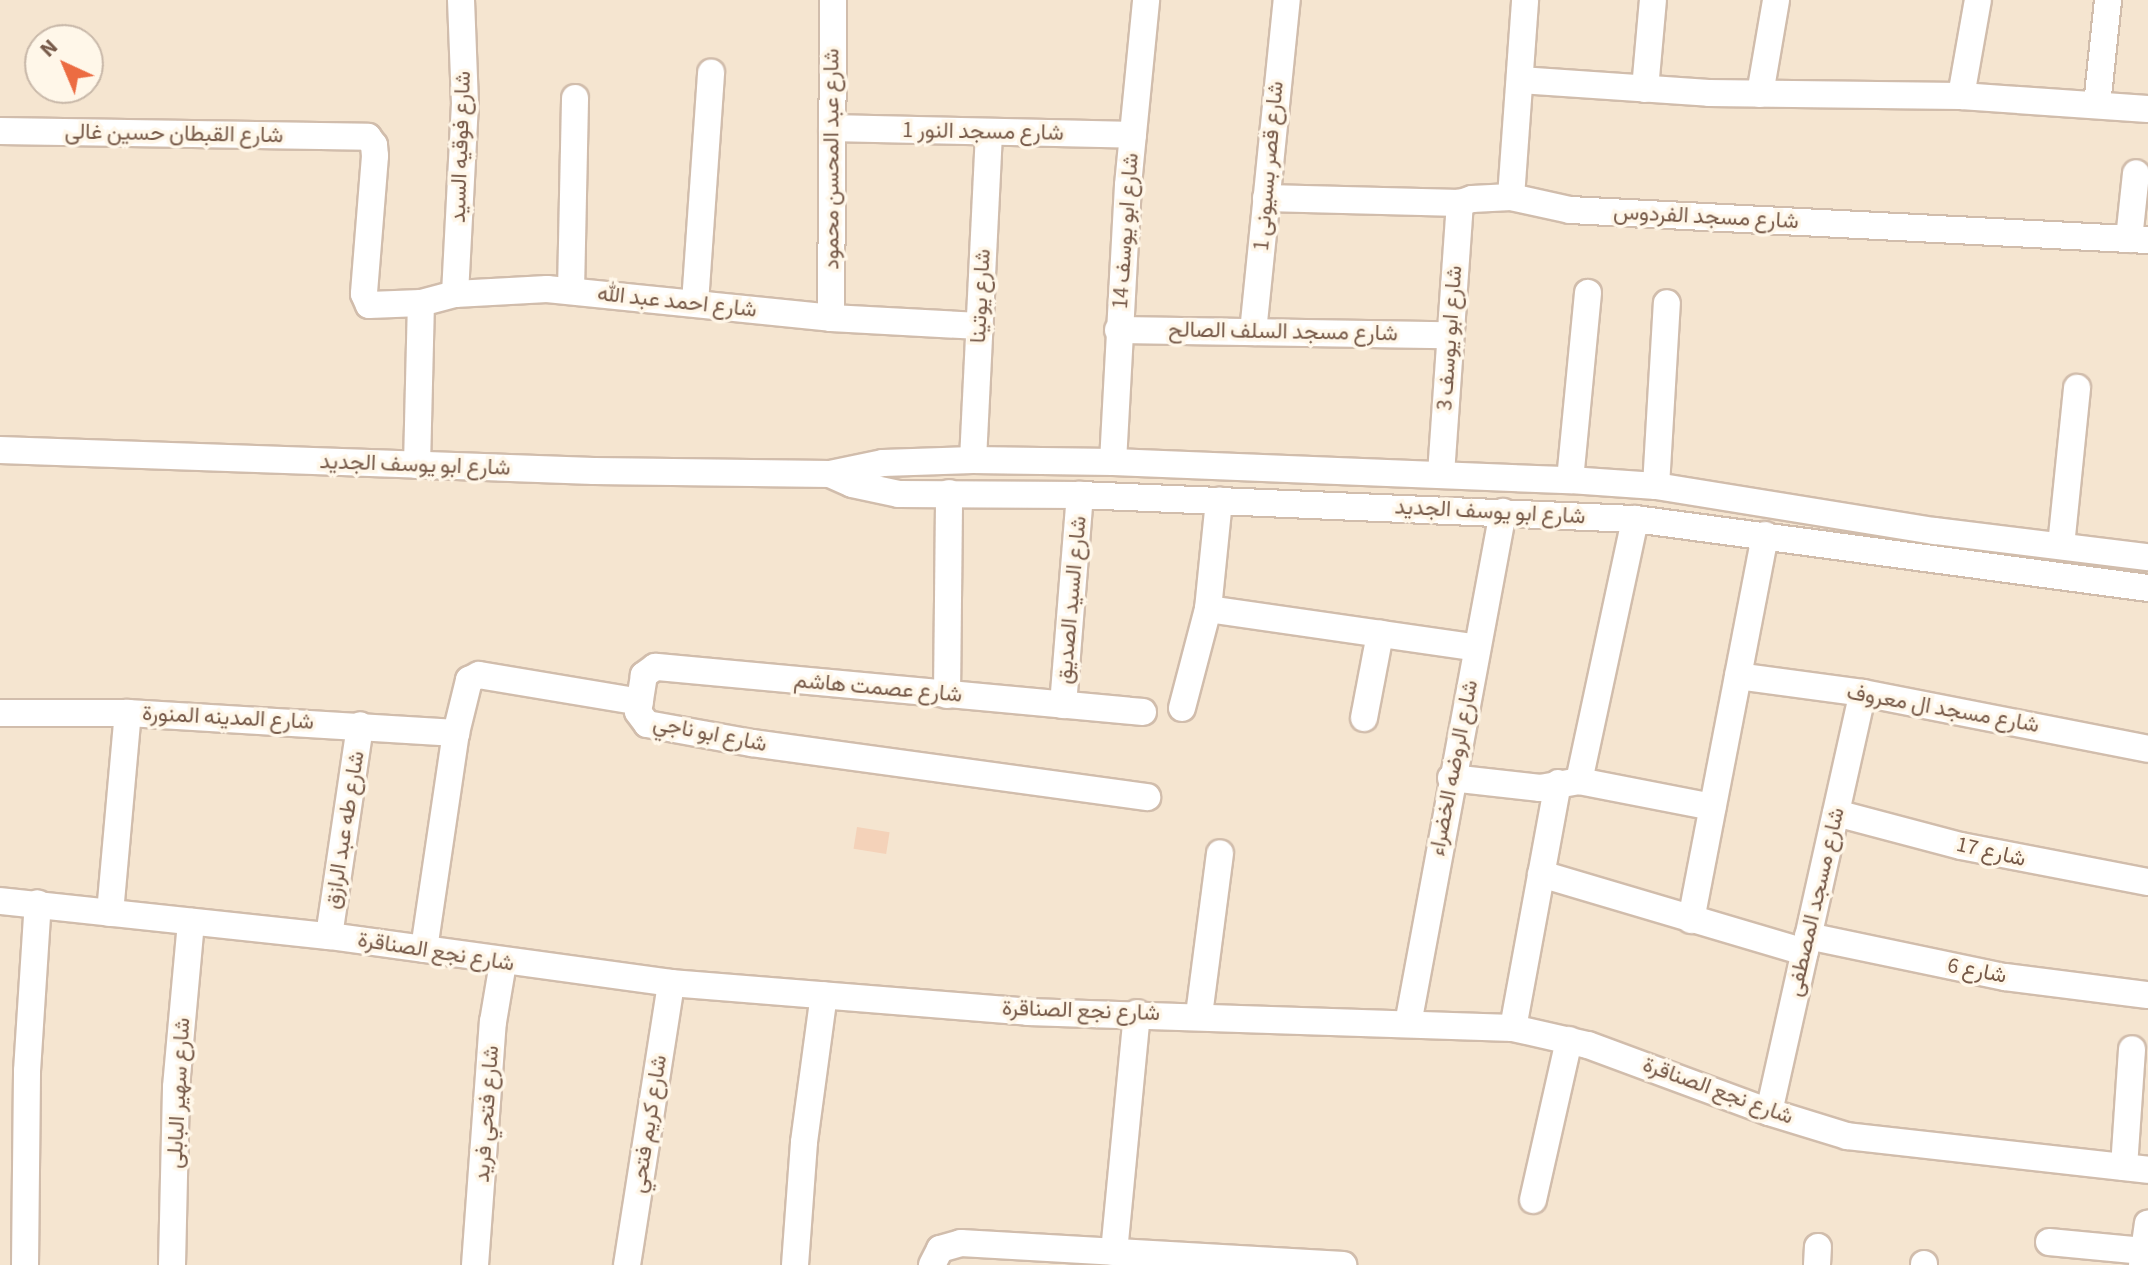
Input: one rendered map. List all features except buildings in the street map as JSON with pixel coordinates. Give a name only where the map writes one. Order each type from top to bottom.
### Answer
[{"type":"street","name":"شارع فوقيه السيد","points":[[455,294],[465,104],[461,0]]},
{"type":"street","name":"شارع عبد المحسن محمود","points":[[831,318],[833,0]]},
{"type":"street","name":"شارع ابو يوسف 14","points":[[1113,462],[1118,330],[1146,0]]},
{"type":"street","name":"شارع قصر بسيونى 1","points":[[1253,332],[1287,0]]},
{"type":"street","points":[[1511,197],[1525,0]]},
{"type":"street","points":[[1645,89],[1653,0]]},
{"type":"street","points":[[1760,94],[1776,0]]},
{"type":"street","points":[[1961,96],[1978,0]]},
{"type":"street","points":[[2097,105],[2108,0]]},
{"type":"street","points":[[695,303],[711,73]]},
{"type":"street","points":[[1520,80],[1760,94],[1961,96],[2148,109]]},
{"type":"street","points":[[571,291],[575,98]]},
{"type":"street","name":"شارع مسجد النور 1","points":[[832,128],[1133,135]]},
{"type":"street","name":"شارع القبطان حسين غالى","points":[[0,131],[368,137],[374,145],[364,294],[369,305],[376,306]]},
{"type":"street","name":"شارع يوتينا","points":[[973,460],[989,132]]},
{"type":"street","points":[[2136,173],[2139,239]]},
{"type":"street","name":"شارع مسجد الفردوس","points":[[1266,198],[1460,203],[1472,199],[1511,197],[1570,210],[2139,239]]},
{"type":"street","name":"شارع ابو يوسف 3","points":[[1441,474],[1448,335],[1460,203]]},
{"type":"street","name":"شارع احمد عبد الله","points":[[376,306],[421,303],[455,294],[571,291],[831,318],[980,326]]},
{"type":"street","points":[[1570,480],[1588,293]]},
{"type":"street","points":[[417,465],[421,303]]},
{"type":"street","points":[[1656,486],[1667,303]]},
{"type":"street","name":"شارع مسجد السلف الصالح","points":[[1118,330],[1448,335]]},
{"type":"street","points":[[2061,546],[2077,388]]},
{"type":"street","name":"شارع ابو يوسف الجديد","points":[[0,450],[417,465],[830,474],[883,463],[928,461],[1113,462],[1570,480],[1656,486],[1935,531],[2148,557]]},
{"type":"street","points":[[928,461],[918,464],[912,481],[936,493],[947,695]]},
{"type":"street","name":"شارع ابو يوسف الجديد","points":[[830,474],[876,490],[1080,495],[1635,519],[2148,588]]},
{"type":"street","name":"شارع السيد الصديق","points":[[1063,705],[1080,495]]},
{"type":"street","points":[[1182,708],[1208,609],[1219,501]]},
{"type":"street","name":"شارع الروضه الخضراء","points":[[1408,1024],[1451,778],[1503,512]]},
{"type":"street","points":[[1513,1028],[1541,874],[1568,782],[1635,519]]},
{"type":"street","points":[[1932,559],[1935,531]]},
{"type":"street","points":[[1691,920],[1765,535]]},
{"type":"street","points":[[1208,609],[1477,648]]},
{"type":"street","points":[[1364,718],[1380,634]]},
{"type":"street","name":"شارع عصمت هاشم","points":[[640,702],[644,675],[655,667],[1143,712]]},
{"type":"street","name":"شارع ابو ناجي","points":[[424,949],[456,733],[467,684],[479,675],[640,702],[639,717],[647,724],[752,743],[1147,797]]},
{"type":"street","name":"شارع مسجد ال معروف","points":[[1738,676],[1863,693],[2148,749]]},
{"type":"street","name":"شارع مسجد المصطفى","points":[[1769,1112],[1863,693]]},
{"type":"street","name":"شارع المدينه المنورة","points":[[0,713],[128,713],[456,733]]},
{"type":"street","points":[[110,913],[128,713]]},
{"type":"street","name":"شارع طه عبد الرازق","points":[[329,936],[360,725]]},
{"type":"street","points":[[1451,778],[1540,788],[1568,782],[1713,807]]},
{"type":"street","name":"شارع 17","points":[[1836,813],[1961,846],[2148,882]]},
{"type":"street","points":[[1199,1015],[1220,853]]},
{"type":"street","name":"شارع 6","points":[[1541,874],[1691,920],[1807,944],[2005,977],[2148,995]]},
{"type":"street","name":"شارع نجع الصناقرة","points":[[0,901],[329,936],[503,963],[671,983],[1028,1012],[1199,1015],[1513,1028],[1626,1057],[1769,1112],[1847,1136],[2136,1168]]},
{"type":"street","points":[[25,1265],[27,1071],[38,903]]},
{"type":"street","name":"شارع سهير البابلى","points":[[172,1265],[176,1087],[191,922]]},
{"type":"street","name":"شارع فتحي فريد","points":[[475,1265],[493,1022],[503,963]]},
{"type":"street","name":"شارع كريم فتحي","points":[[627,1265],[671,983]]},
{"type":"street","points":[[795,1265],[804,1142],[824,995]]},
{"type":"street","points":[[1114,1252],[1137,1013]]},
{"type":"street","points":[[1533,1200],[1569,1040]]},
{"type":"street","points":[[2132,1049],[2136,1168]]},
{"type":"street","points":[[2049,1242],[2143,1258],[2148,1223]]},
{"type":"street","points":[[932,1265],[940,1249],[961,1243],[1230,1262],[1343,1265]]},
{"type":"shaded area","points":[[0,0],[2148,0],[2148,1265],[0,1265]]}]
